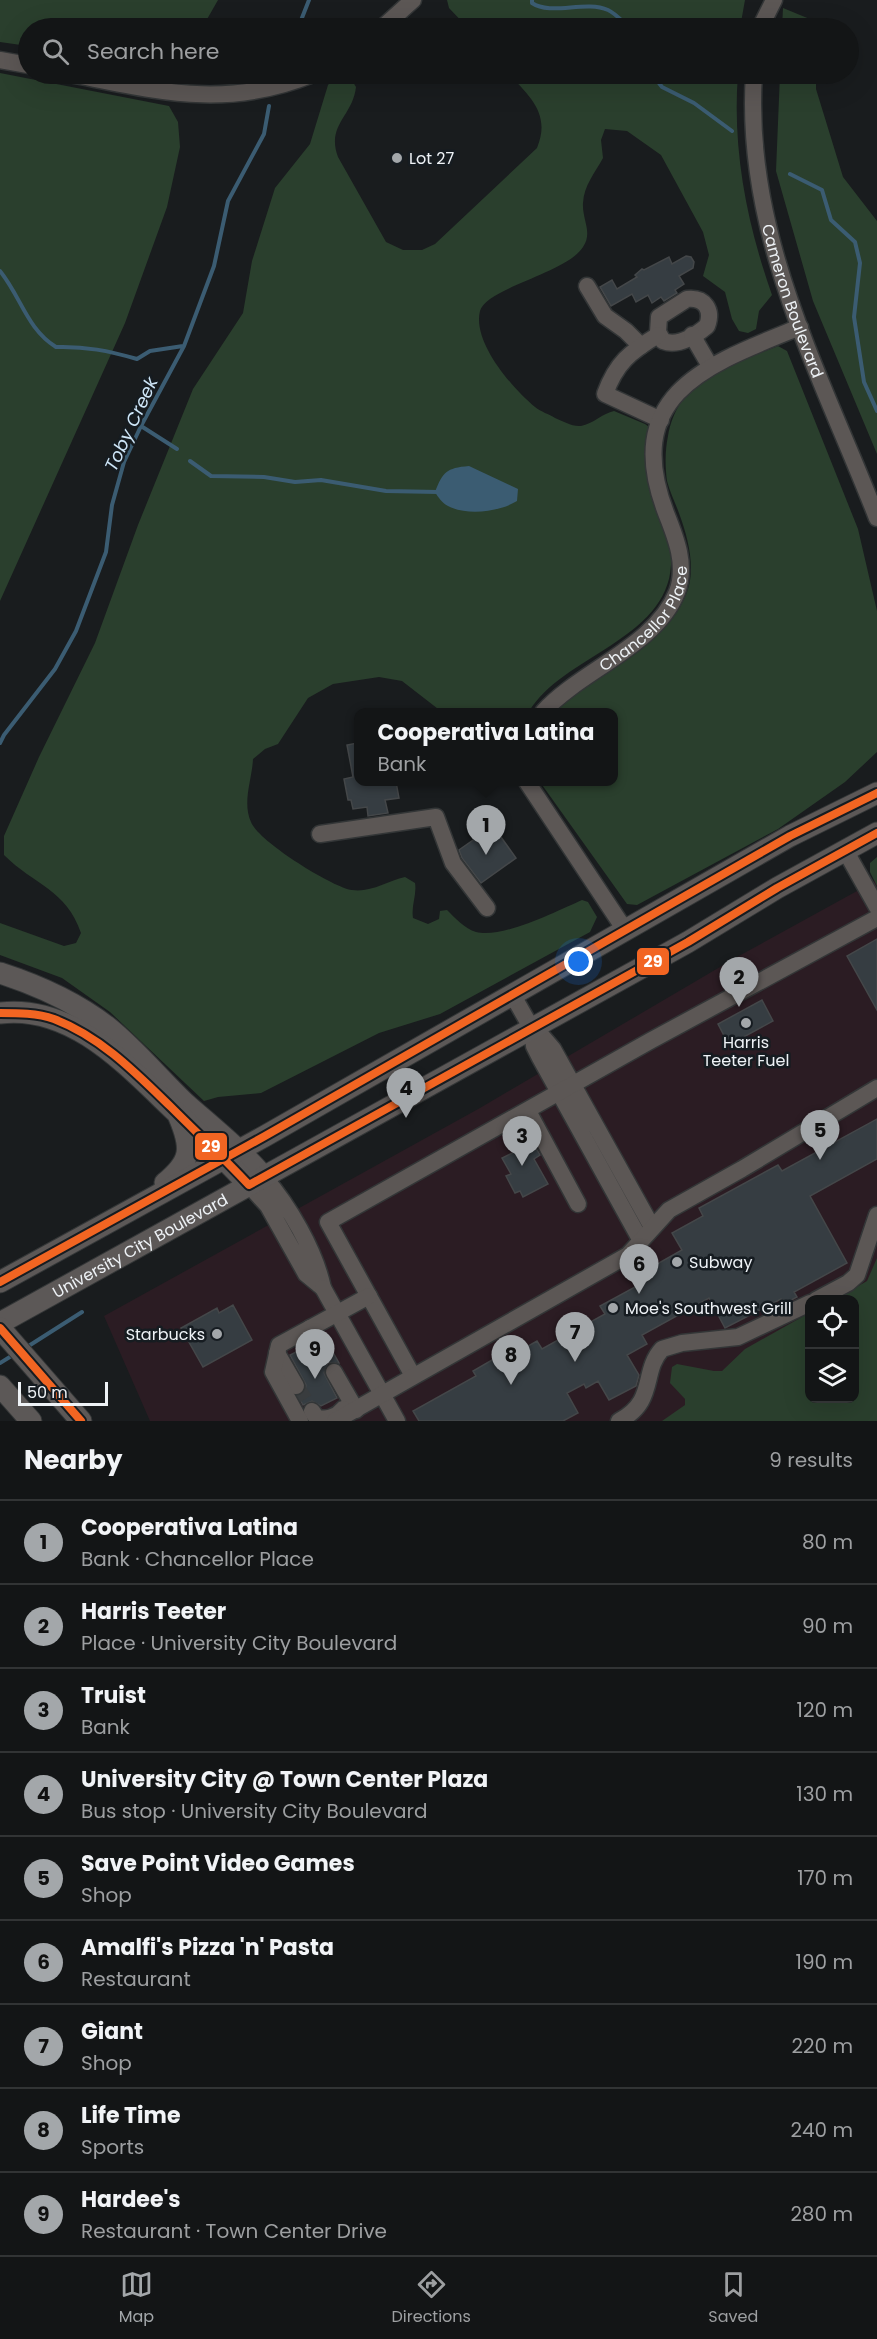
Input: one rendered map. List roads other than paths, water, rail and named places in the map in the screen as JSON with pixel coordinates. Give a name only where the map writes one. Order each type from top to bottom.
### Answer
[{"type":"main road","points":[[0,1282],[790,836],[877,793]]},
{"type":"main road","points":[[845,850],[877,823]]},
{"type":"main road","name":"University City Boulevard","points":[[0,1325],[688,942],[877,833]]},
{"type":"main road","points":[[0,973],[50,992],[89,1013],[125,1042],[184,1101],[257,1181]]},
{"type":"main road","points":[[0,1013],[20,1012],[40,1015],[60,1021],[82,1032],[143,1080],[177,1114],[232,1153]]},
{"type":"main road","points":[[136,1206],[177,1173],[183,1165],[188,1145],[177,1114]]},
{"type":"main road","points":[[0,1325],[27,1360],[81,1421]]},
{"type":"main road","points":[[0,1386],[31,1421]]},
{"type":"street","points":[[393,18],[413,0]]},
{"type":"street","points":[[761,18],[764,0]]},
{"type":"street","points":[[765,18],[774,0]]},
{"type":"street","points":[[0,60],[18,63]]},
{"type":"street","points":[[126,84],[204,96],[264,90],[282,84]]},
{"type":"street","name":"Cameron Boulevard","points":[[754,84],[755,155],[764,213],[773,251],[800,327],[877,518]]},
{"type":"street","points":[[587,286],[606,316],[626,331],[640,346]]},
{"type":"street","points":[[691,298],[706,304],[710,315],[707,326],[692,335],[672,344],[663,341],[658,335],[657,323],[661,315],[691,298]]},
{"type":"street","name":"Chancellor Place","points":[[548,708],[653,628],[667,612],[676,594],[681,578],[679,553],[654,474],[655,446],[661,420],[668,404],[678,390],[710,366],[800,327]]},
{"type":"street","points":[[658,335],[640,346],[616,368],[605,394],[661,420]]},
{"type":"street","points":[[692,335],[710,366]]},
{"type":"street","points":[[530,786],[625,930]]},
{"type":"street","points":[[320,834],[436,817],[453,862],[487,908]]},
{"type":"street","points":[[845,850],[877,907]]},
{"type":"street","points":[[413,1376],[328,1222],[877,918]]},
{"type":"street","points":[[512,993],[532,1029],[548,1042],[566,1089],[641,1241]]},
{"type":"street","points":[[369,1296],[279,1345],[273,1372],[306,1416],[327,1419],[382,1394],[627,1255],[669,1210],[760,1159],[877,1088]]},
{"type":"street","points":[[566,1089],[652,1227]]},
{"type":"street","points":[[528,1111],[578,1204]]},
{"type":"street","points":[[257,1181],[275,1189],[315,1257],[323,1288],[397,1421]]},
{"type":"street","points":[[824,1295],[848,1283],[857,1275],[877,1215]]},
{"type":"street","points":[[620,1421],[638,1408],[645,1396],[655,1360],[662,1349],[682,1343],[738,1337],[805,1305]]},
{"type":"street","points":[[310,1328],[319,1344]]},
{"type":"street","points":[[278,1353],[296,1386]]},
{"type":"street","points":[[334,1372],[354,1405]]},
{"type":"street","points":[[335,1421],[354,1405]]},
{"type":"water","points":[[469,466],[518,489],[517,501],[501,508],[473,512],[446,505],[435,492],[440,480],[450,470]]},
{"type":"waterway","name":"Toby Creek","points":[[302,18],[309,0]]},
{"type":"waterway","points":[[532,0],[532,3],[540,7],[549,8],[599,7],[611,11],[618,18]]},
{"type":"waterway","points":[[660,84],[694,103],[732,131]]},
{"type":"waterway","name":"Toby Creek","points":[[0,743],[55,669],[76,631],[106,552],[112,505],[124,462],[184,346],[214,266],[228,201],[264,134],[269,106]]},
{"type":"waterway","points":[[790,174],[822,190],[831,220],[855,242],[860,263],[854,317],[864,382],[877,411]]},
{"type":"waterway","points":[[0,271],[31,322],[46,340],[56,347],[77,347],[137,359],[150,351],[183,346]]},
{"type":"waterway","points":[[141,426],[177,449]]},
{"type":"waterway","points":[[190,461],[211,476],[264,477],[295,482],[321,480],[386,491],[438,492]]},
{"type":"waterway","points":[[27,1347],[82,1312]]},
{"type":"waterway","points":[[0,1363],[13,1355]]},
{"type":"tunnel","points":[[319,1344],[334,1372]]},
{"type":"tunnel","points":[[296,1386],[312,1411]]},
{"type":"place","name":"Lot 27","points":[[397,158]]},
{"type":"place","name":"Cooperativa Latina","points":[[486,855]]},
{"type":"place","name":"Harris Teeter","points":[[739,1007]]},
{"type":"place","name":"Harris Teeter Fuel","points":[[746,1023]]},
{"type":"place","name":"University City @ Town Center Plaza","points":[[406,1118]]},
{"type":"place","name":"Save Point Video Games","points":[[820,1160]]},
{"type":"place","name":"Truist","points":[[522,1166]]},
{"type":"place","name":"Subway","points":[[677,1262]]},
{"type":"place","name":"Amalfi's Pizza 'n' Pasta","points":[[639,1294]]},
{"type":"place","name":"Moe's Southwest Grill","points":[[613,1308]]},
{"type":"place","name":"Starbucks","points":[[217,1334]]},
{"type":"place","name":"Giant","points":[[575,1362]]},
{"type":"place","name":"Hardee's","points":[[315,1379]]},
{"type":"place","name":"Life Time","points":[[511,1385]]}]
